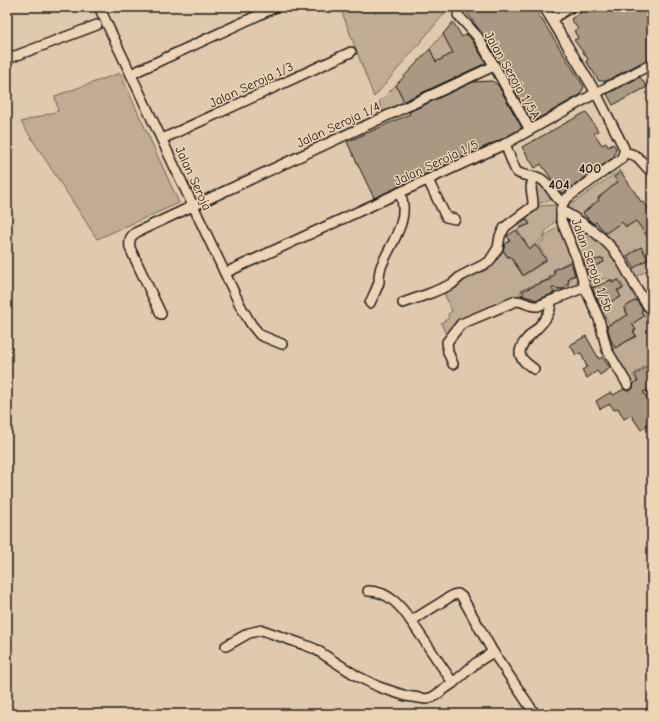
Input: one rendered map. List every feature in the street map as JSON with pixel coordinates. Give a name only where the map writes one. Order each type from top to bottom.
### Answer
[{"type":"street","name":"Jalan Seroja","points":[[100,7],[240,305],[257,332],[265,338],[282,344]]},
{"type":"street","points":[[131,74],[276,7]]},
{"type":"street","points":[[544,7],[596,93],[623,145],[624,153],[621,159],[567,198],[562,207]]},
{"type":"street","points":[[552,19],[571,7]]},
{"type":"street","name":"Jalan Seroja 1/5A","points":[[458,15],[477,36],[530,130]]},
{"type":"street","points":[[7,59],[97,25]]},
{"type":"street","name":"Jalan Seroja 1/3","points":[[162,139],[351,52]]},
{"type":"street","name":"Jalan Seroja 1/5","points":[[225,273],[505,144],[596,93],[652,64]]},
{"type":"street","name":"Jalan Seroja 1/4","points":[[161,314],[130,248],[129,240],[132,235],[494,66]]},
{"type":"street","points":[[505,144],[517,172],[535,177],[545,182],[562,207],[614,250],[643,300],[652,311]]},
{"type":"street","points":[[624,153],[631,153],[637,157],[652,172]]},
{"type":"street","points":[[403,303],[452,284],[461,276],[489,262],[498,248],[500,236],[505,227],[533,206],[533,195],[530,187],[535,177]]},
{"type":"street","points":[[428,180],[446,217],[455,219]]},
{"type":"street","points":[[370,303],[378,283],[382,266],[397,234],[402,218],[404,203],[400,193]]},
{"type":"street","name":"Jalan Seroja 1/5b","points":[[562,207],[561,220],[577,259],[585,287],[599,319],[607,350],[628,385]]},
{"type":"street","points":[[453,364],[448,352],[447,342],[462,324],[516,301],[522,301],[538,306],[585,287]]},
{"type":"street","points":[[534,369],[522,358],[520,353],[522,346],[548,315],[551,308],[551,301]]},
{"type":"street","points":[[368,591],[374,591],[395,601],[411,621],[453,683]]},
{"type":"street","points":[[411,621],[453,595],[458,594],[462,597],[493,652],[535,714]]},
{"type":"street","points":[[226,646],[249,633],[262,630],[305,645],[370,683],[406,696],[426,700],[453,683],[476,663],[493,652]]},
{"type":"shaded area","points":[[340,7],[450,7],[374,97]]},
{"type":"shaded area","points":[[443,34],[453,53],[436,62],[430,49]]},
{"type":"shaded area","points":[[120,73],[179,203],[97,239],[21,122],[58,111],[55,96]]},
{"type":"shaded area","points":[[396,85],[405,103],[384,113],[379,102]]},
{"type":"shaded area","points":[[620,170],[621,172],[615,177],[620,186],[610,189],[598,198],[602,204],[592,205],[583,213],[593,225],[596,222],[605,234],[620,219],[626,227],[633,223],[632,210],[652,240],[652,265],[641,247],[627,256],[634,267],[647,260],[652,268],[635,277],[622,256],[568,210],[569,206]]},
{"type":"shaded area","points":[[536,181],[539,182],[555,200],[537,204],[533,183]]},
{"type":"shaded area","points":[[559,205],[557,219],[546,231],[542,239],[513,261],[523,276],[547,260],[538,245],[544,240],[545,236],[561,224],[582,283],[555,297],[555,290],[568,289],[569,279],[578,274],[571,261],[553,270],[554,273],[549,277],[549,279],[521,290],[521,294],[517,296],[517,299],[468,318],[447,337],[441,323],[449,318],[448,314],[452,311],[445,295],[445,291],[501,248],[508,258],[527,244],[517,230],[530,224],[526,217],[527,213],[539,206]]},
{"type":"shaded area","points":[[566,215],[602,240],[652,312],[652,361],[633,375],[643,392],[652,389],[652,402],[651,401],[644,405],[607,345],[611,342],[615,348],[637,336],[634,332],[636,330],[631,321],[622,327],[618,320],[609,324],[600,306],[621,297],[618,291],[624,288],[619,279],[614,282],[611,279],[607,281],[606,278],[600,280],[601,283],[590,288],[586,273],[594,269],[592,260],[583,261],[572,241]],"holes":[[[639,298],[645,308],[641,311],[644,316],[633,323],[623,308]]]},
{"type":"building","points":[[463,7],[534,7],[584,87],[580,95],[532,122],[487,41]]},
{"type":"building","points":[[589,7],[642,7],[652,21],[652,57],[606,81],[599,81],[586,61],[588,59],[574,40],[578,38],[574,31],[578,29],[571,19]]},
{"type":"building","points":[[453,22],[462,37],[467,34],[472,40],[486,63],[404,101],[396,85],[430,49],[436,62],[453,53],[443,34]]},
{"type":"building","points":[[640,77],[647,87],[613,105],[607,94]]},
{"type":"building","points":[[492,81],[498,85],[522,128],[502,139],[374,198],[347,142],[410,114],[409,112],[473,82]]},
{"type":"building","points":[[586,112],[598,131],[594,133],[602,145],[606,143],[608,147],[613,144],[616,148],[614,157],[562,194],[541,164],[535,168],[522,147]]},
{"type":"building","points":[[621,172],[652,215],[652,243],[636,221],[626,227],[622,222],[606,233],[596,222],[594,224],[583,213],[599,200],[598,198],[618,182],[614,177]]},
{"type":"building","points":[[526,219],[530,224],[520,228],[518,224]]},
{"type":"building","points":[[516,230],[530,249],[536,245],[546,260],[523,275],[510,256],[508,257],[503,250],[505,244],[510,241],[507,236]]},
{"type":"building","points":[[641,247],[648,259],[634,268],[627,256]]},
{"type":"building","points":[[603,258],[604,262],[586,270],[584,263]]},
{"type":"building","points":[[571,262],[575,275],[569,277],[568,283],[564,289],[552,288],[554,293],[537,300],[521,295],[524,294],[522,291],[551,279],[550,277],[555,275],[554,270]]},
{"type":"building","points":[[611,280],[613,283],[618,280],[623,289],[617,290],[621,297],[600,306],[592,288]]},
{"type":"building","points":[[636,300],[643,310],[641,311],[644,316],[632,324],[636,330],[633,331],[636,336],[615,348],[607,326],[628,315],[624,308]]},
{"type":"building","points":[[586,336],[599,359],[602,357],[610,368],[600,375],[597,371],[587,378],[582,370],[587,367],[581,353],[576,355],[570,345]]},
{"type":"building","points":[[652,363],[652,388],[643,392],[652,405],[652,423],[641,430],[631,415],[624,419],[618,408],[614,410],[610,404],[600,409],[596,401],[611,392],[613,395],[624,389],[628,391],[631,390],[634,383],[638,381],[635,375]]},
{"type":"district","name":"400","points":[[590,168]]},
{"type":"district","name":"404","points":[[559,184]]}]
